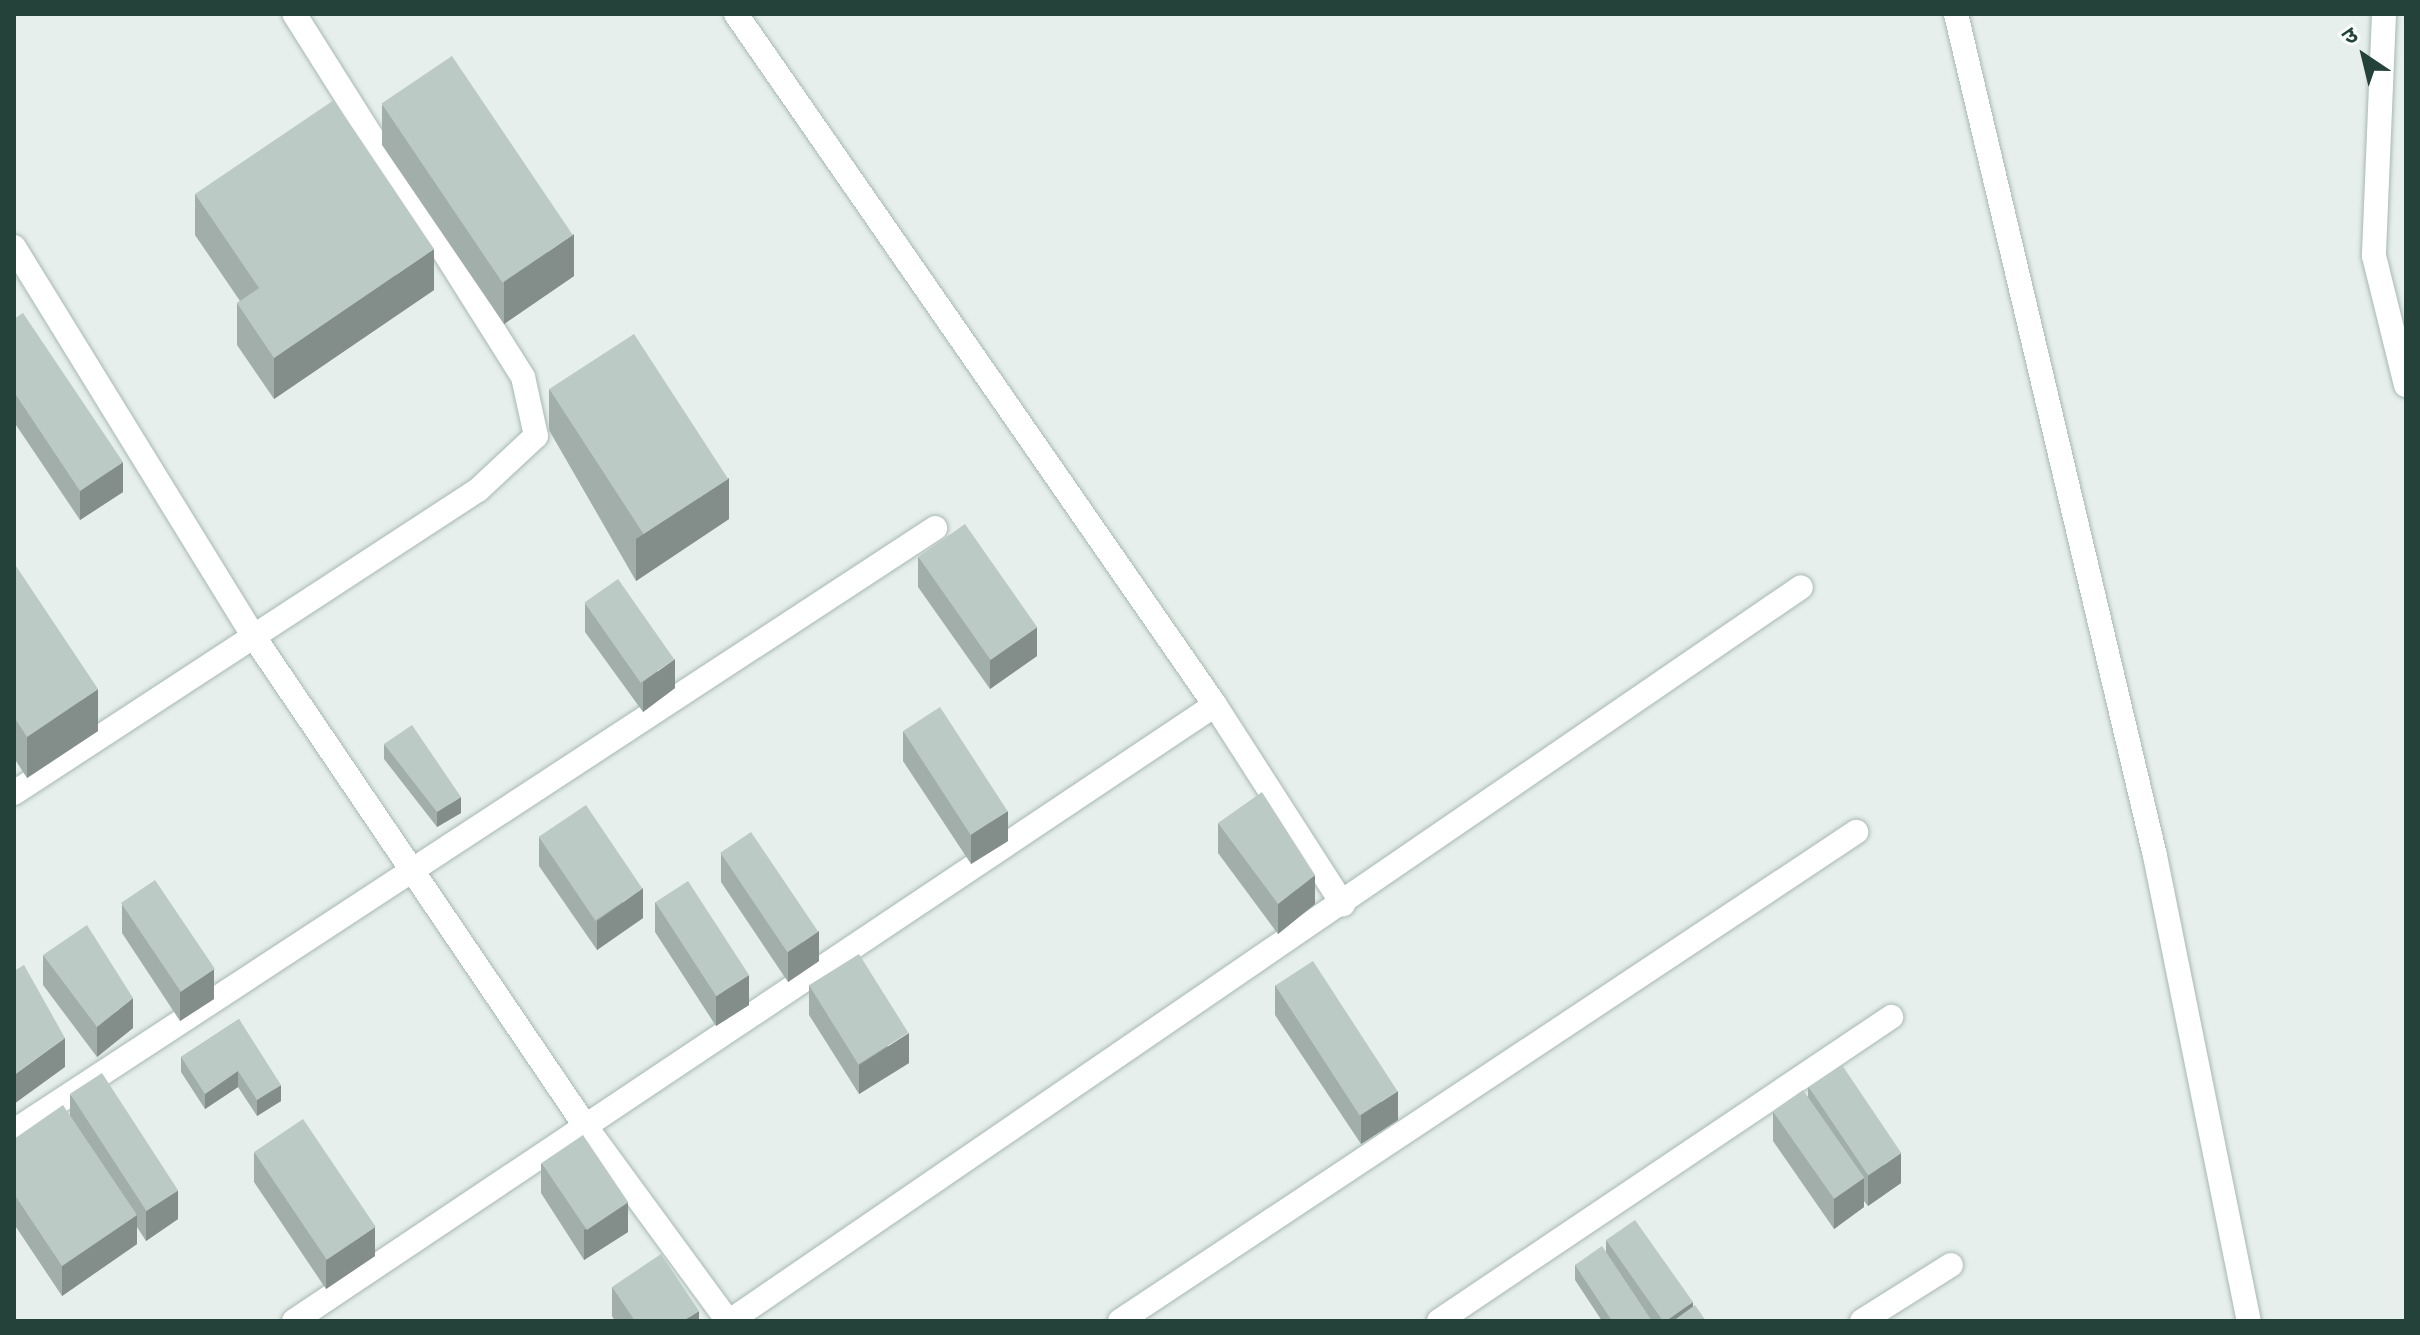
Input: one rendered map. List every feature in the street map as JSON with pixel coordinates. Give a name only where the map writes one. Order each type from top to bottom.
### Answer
[{"type":"street","points":[[14,793],[478,490],[536,436],[523,377],[294,14]]},
{"type":"street","points":[[736,14],[1215,705],[1343,904]]},
{"type":"street","points":[[1956,14],[2155,856],[2249,1321]]},
{"type":"street","points":[[2384,14],[2374,256],[2406,385]]},
{"type":"street","points":[[14,247],[23,285],[254,637],[586,1127],[729,1321],[1343,904],[1801,587]]},
{"type":"street","points":[[14,1131],[935,528]]},
{"type":"street","points":[[294,1321],[1215,705]]},
{"type":"street","points":[[1120,1321],[1856,832]]},
{"type":"street","points":[[1439,1321],[1891,1017]]},
{"type":"street","points":[[1862,1321],[1951,1265]]},
{"type":"building","points":[[452,56],[573,235],[502,283],[382,104]]},
{"type":"building","points":[[334,100],[434,249],[274,358],[237,303],[259,288],[195,194]]},
{"type":"building","points":[[23,313],[123,462],[80,491],[14,392],[14,319]]},
{"type":"building","points":[[634,334],[728,479],[644,534],[549,389]]},
{"type":"building","points":[[965,524],[1037,627],[991,660],[918,557]]},
{"type":"building","points":[[14,563],[98,689],[27,737],[14,717]]},
{"type":"building","points":[[618,579],[674,659],[641,683],[584,603]]},
{"type":"building","points":[[940,707],[1008,811],[971,835],[903,731]]},
{"type":"building","points":[[412,725],[461,797],[437,812],[384,744]]},
{"type":"building","points":[[1262,792],[1315,875],[1278,904],[1218,823]]},
{"type":"building","points":[[586,805],[642,889],[595,921],[539,837]]},
{"type":"building","points":[[751,832],[818,931],[787,952],[720,853]]},
{"type":"building","points":[[155,880],[215,969],[181,992],[121,903]]},
{"type":"building","points":[[688,881],[749,975],[716,996],[655,902]]},
{"type":"building","points":[[87,925],[133,998],[97,1027],[43,955]]},
{"type":"building","points":[[859,954],[908,1033],[858,1064],[809,985]]},
{"type":"building","points":[[1313,961],[1397,1091],[1360,1116],[1275,986]]},
{"type":"building","points":[[24,965],[65,1038],[14,1075],[14,971]]},
{"type":"building","points":[[239,1019],[281,1085],[257,1100],[238,1071],[205,1094],[181,1057]]},
{"type":"building","points":[[1842,1065],[1901,1153],[1868,1175],[1809,1087]]},
{"type":"building","points":[[102,1073],[178,1190],[146,1211],[70,1094]]},
{"type":"building","points":[[1803,1090],[1864,1178],[1834,1199],[1773,1111]]},
{"type":"building","points":[[63,1105],[137,1215],[62,1266],[14,1194],[14,1139]]},
{"type":"building","points":[[303,1119],[376,1227],[327,1260],[254,1152]]},
{"type":"building","points":[[583,1135],[628,1202],[587,1230],[542,1163]]},
{"type":"building","points":[[1635,1220],[1693,1302],[1666,1321],[1663,1321],[1606,1240]]},
{"type":"building","points":[[1602,1246],[1652,1321],[1612,1321],[1575,1265]]},
{"type":"building","points":[[661,1254],[699,1311],[683,1321],[635,1321],[612,1287]]},
{"type":"building","points":[[1695,1305],[1706,1321],[1673,1321]]}]
